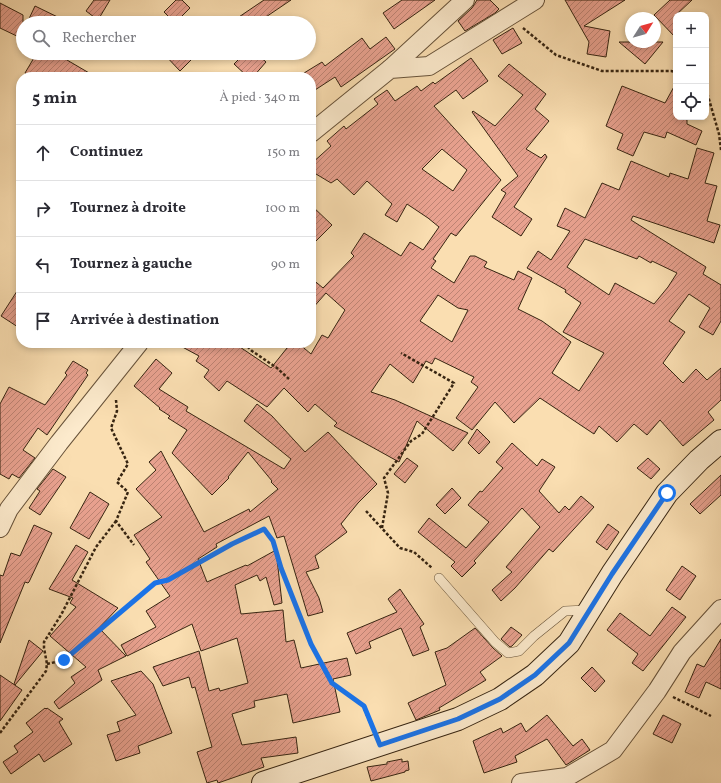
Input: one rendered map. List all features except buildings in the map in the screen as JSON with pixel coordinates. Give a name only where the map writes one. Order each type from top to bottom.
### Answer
[{"type":"main road","points":[[263,783],[458,719],[500,699],[535,675],[569,643],[612,574],[667,493],[699,460],[721,441]]},
{"type":"street","points":[[316,129],[390,69],[465,0]]},
{"type":"street","points":[[390,69],[428,66],[536,0]]},
{"type":"street","points":[[0,528],[9,509],[135,348]]},
{"type":"street","points":[[521,783],[566,777],[613,750],[660,687],[682,652],[721,609]]},
{"type":"lane","points":[[440,578],[495,642],[508,653],[519,651],[534,636],[565,611],[591,609]]},
{"type":"path","points":[[510,17],[556,55],[602,71],[673,71]]},
{"type":"path","points":[[709,100],[721,150]]},
{"type":"path","points":[[249,348],[277,368],[289,379]]},
{"type":"path","points":[[382,528],[388,493],[384,478],[411,441],[422,434],[454,383],[401,353]]},
{"type":"path","points":[[0,733],[46,671],[47,664],[44,642],[61,615],[96,547],[116,521],[128,492],[117,482],[128,464],[111,428],[117,411],[116,384],[113,376]]},
{"type":"path","points":[[366,510],[400,548],[414,552],[428,564],[440,578]]},
{"type":"path","points":[[116,521],[134,545]]},
{"type":"path","points":[[47,664],[64,660],[155,583],[168,580],[232,544],[264,529],[273,541],[281,568],[311,644],[332,683],[364,706],[380,745]]},
{"type":"path","points":[[660,687],[671,696],[712,716]]},
{"type":"route","points":[[64,660],[155,583],[168,580],[232,544],[264,529],[273,541],[281,568],[311,644],[332,683],[364,706],[380,745],[458,719],[500,699],[535,675],[569,643],[612,574],[667,493]]}]
